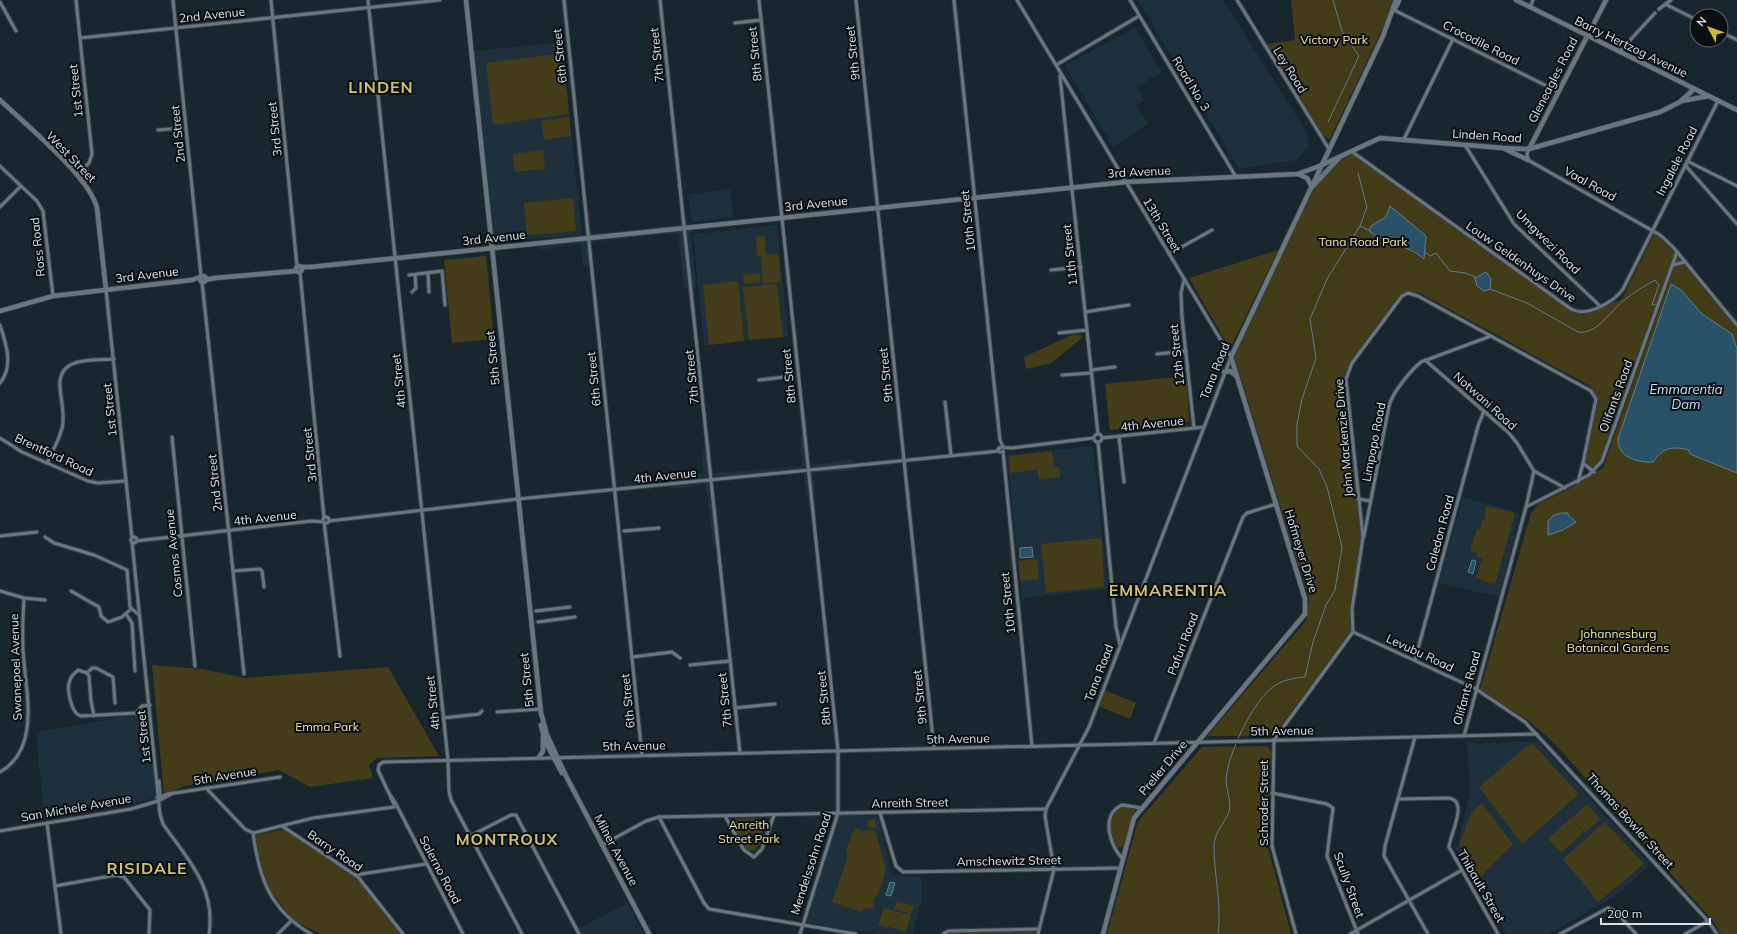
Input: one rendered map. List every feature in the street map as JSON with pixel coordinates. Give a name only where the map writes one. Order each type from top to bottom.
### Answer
[{"type":"main road","name":"5th Street","points":[[466,0],[543,735],[555,757]]},
{"type":"main road","name":"Tana Road","points":[[1393,11],[1396,0]]},
{"type":"main road","name":"Tana Road","points":[[1230,357],[1399,0]]},
{"type":"main road","name":"Barry Hertzog Avenue","points":[[1516,0],[1737,110]]},
{"type":"main road","name":"Gleneagles Road","points":[[1529,148],[1606,0]]},
{"type":"main road","name":"Linden Road","points":[[1322,165],[1377,138],[1503,148],[1529,148],[1660,112],[1680,102],[1694,89]]},
{"type":"main road","points":[[1680,102],[1709,96]]},
{"type":"main road","name":"West Street","points":[[0,100],[77,175],[89,189],[97,208],[106,290]]},
{"type":"main road","points":[[1503,148],[1528,160]]},
{"type":"main road","points":[[1298,174],[1307,178],[1311,188],[1339,157],[1332,155],[1329,149]]},
{"type":"main road","name":"3rd Avenue","points":[[0,311],[53,296],[192,280],[1072,187],[1126,182],[1298,174],[1322,165]]},
{"type":"main road","name":"Hofmeyer Drive","points":[[1198,742],[1305,614],[1305,599],[1230,357]]},
{"type":"main road","points":[[1224,372],[1230,371],[1235,375]]},
{"type":"main road","name":"5th Street","points":[[541,711],[547,735],[555,757]]},
{"type":"main road","points":[[538,758],[543,752],[543,735]]},
{"type":"main road","name":"Preller Drive","points":[[1103,934],[1133,821],[1142,808],[1198,742]]},
{"type":"main road","name":"Milner Avenue","points":[[555,757],[649,934]]},
{"type":"street","name":"1st Street","points":[[76,0],[92,154],[89,163],[77,175]]},
{"type":"street","name":"2nd Street","points":[[173,0],[244,674]]},
{"type":"street","name":"3rd Street","points":[[271,0],[326,520]]},
{"type":"street","name":"4th Street","points":[[368,0],[448,760],[449,794],[522,934]]},
{"type":"street","name":"2nd Avenue","points":[[80,38],[440,0]]},
{"type":"street","name":"6th Street","points":[[564,0],[642,755]]},
{"type":"street","name":"7th Street","points":[[660,0],[740,753]]},
{"type":"street","name":"8th Street","points":[[759,0],[838,750]]},
{"type":"street","name":"9th Street","points":[[856,0],[934,748]]},
{"type":"street","name":"10th Street","points":[[954,0],[1032,746]]},
{"type":"street","name":"13th Street","points":[[1017,0],[1230,357]]},
{"type":"street","name":"Road No. 3","points":[[1130,0],[1236,178]]},
{"type":"street","name":"Ley Road","points":[[1237,0],[1329,149]]},
{"type":"street","points":[[1530,7],[1533,0]]},
{"type":"street","points":[[1659,9],[1671,0]]},
{"type":"street","points":[[0,2],[16,31]]},
{"type":"street","points":[[1665,4],[1689,16]]},
{"type":"street","name":"Crocodile Road","points":[[1393,11],[1454,39],[1559,92]]},
{"type":"street","points":[[1619,52],[1655,13]]},
{"type":"street","points":[[1056,66],[1139,16]]},
{"type":"street","points":[[735,23],[761,20]]},
{"type":"street","points":[[1404,139],[1454,39]]},
{"type":"street","name":"11th Street","points":[[1060,74],[1098,434]]},
{"type":"street","name":"Ingalele Road","points":[[1653,229],[1718,101]]},
{"type":"street","points":[[158,130],[182,128]]},
{"type":"street","name":"Umgwezi Road","points":[[1465,145],[1511,220],[1600,306]]},
{"type":"street","points":[[1528,160],[1527,156],[1529,148]]},
{"type":"street","name":"Louw Geldenhuys Drive","points":[[1351,151],[1574,310],[1583,312],[1615,299],[1623,289],[1653,229]]},
{"type":"street","name":"Vaal Road","points":[[1528,160],[1653,229]]},
{"type":"street","points":[[1687,161],[1737,186]]},
{"type":"street","points":[[1685,165],[1737,224]]},
{"type":"street","name":"Ross Road","points":[[0,166],[37,201],[43,211],[53,296]]},
{"type":"street","points":[[0,207],[20,186]]},
{"type":"street","points":[[1653,229],[1677,252],[1737,325]]},
{"type":"street","points":[[1169,254],[1212,230]]},
{"type":"street","name":"Olifants Road","points":[[1526,507],[1578,482],[1594,472],[1604,456],[1677,252]]},
{"type":"street","points":[[1672,266],[1684,262]]},
{"type":"street","points":[[1051,270],[1081,267]]},
{"type":"street","points":[[409,275],[442,271],[445,305]]},
{"type":"street","points":[[428,273],[429,292]]},
{"type":"street","points":[[412,292],[416,288],[415,275]]},
{"type":"street","name":"12th Street","points":[[1184,280],[1181,293],[1194,428]]},
{"type":"street","name":"1st Street","points":[[106,290],[131,529],[134,540],[139,615],[158,777],[158,800],[163,824],[204,884],[210,916],[209,934]]},
{"type":"street","name":"John Mackenzie Drive","points":[[1353,632],[1352,609],[1363,538],[1346,378],[1352,363],[1399,299],[1407,293],[1418,296],[1586,387],[1594,394],[1596,400],[1578,482]]},
{"type":"street","points":[[1085,312],[1129,306]]},
{"type":"street","points":[[0,325],[8,358],[5,374],[0,383]]},
{"type":"street","points":[[1059,334],[1087,330]]},
{"type":"street","name":"Limpopo Road","points":[[1363,538],[1390,402],[1414,368],[1425,360],[1491,336]]},
{"type":"street","points":[[1157,354],[1186,351]]},
{"type":"street","name":"Tana Road","points":[[1046,809],[1089,727],[1230,357]]},
{"type":"street","points":[[47,463],[63,423],[60,382],[62,373],[68,366],[75,362],[114,359]]},
{"type":"street","name":"Notwani Road","points":[[1425,360],[1513,437],[1534,471],[1565,488]]},
{"type":"street","points":[[1062,375],[1115,367]]},
{"type":"street","points":[[759,380],[792,376]]},
{"type":"street","points":[[945,402],[951,455]]},
{"type":"street","name":"Caledon Road","points":[[1415,660],[1478,426],[1484,411]]},
{"type":"street","name":"4th Avenue","points":[[1102,438],[1204,427]]},
{"type":"street","points":[[1098,442],[1102,438],[1098,434],[1094,438],[1098,442],[1116,627],[1121,646]]},
{"type":"street","name":"Cosmos Avenue","points":[[172,437],[195,666]]},
{"type":"street","points":[[1119,437],[1124,482]]},
{"type":"street","name":"Brentford Road","points":[[0,438],[22,452],[95,483],[126,481]]},
{"type":"street","name":"4th Avenue","points":[[134,540],[951,455],[1094,438]]},
{"type":"street","points":[[1583,463],[1594,472]]},
{"type":"street","name":"Olifants Road","points":[[1464,736],[1526,507],[1534,471]]},
{"type":"street","points":[[1358,499],[1371,501]]},
{"type":"street","name":"Pafuri Road","points":[[1154,743],[1241,520],[1247,513],[1276,504]]},
{"type":"street","points":[[326,520],[340,656]]},
{"type":"street","points":[[624,531],[659,528]]},
{"type":"street","points":[[0,536],[37,532]]},
{"type":"street","points":[[45,537],[51,542],[94,555],[127,570],[131,609],[139,615]]},
{"type":"street","points":[[233,571],[260,569],[262,571],[264,587]]},
{"type":"street","points":[[0,591],[24,598],[45,600]]},
{"type":"street","points":[[71,591],[99,607],[101,616],[110,622],[126,614],[131,609]]},
{"type":"street","name":"Swanepoel Avenue","points":[[0,772],[16,759],[25,740],[28,707],[22,637],[24,598]]},
{"type":"street","points":[[536,611],[570,607]]},
{"type":"street","points":[[126,614],[132,623],[135,671]]},
{"type":"street","points":[[538,622],[575,617]]},
{"type":"street","points":[[1274,740],[1353,632]]},
{"type":"street","name":"Levubu Road","points":[[1353,632],[1476,689],[1522,719],[1537,734]]},
{"type":"street","points":[[632,657],[672,652],[680,658]]},
{"type":"street","points":[[690,665],[730,661]]},
{"type":"street","points":[[87,673],[92,668],[96,668],[113,677],[115,703]]},
{"type":"street","points":[[94,716],[90,701],[90,679],[87,673],[78,670],[70,678],[70,701],[76,715],[94,716],[138,713],[142,706],[150,705]]},
{"type":"street","points":[[529,700],[530,710]]},
{"type":"street","points":[[735,708],[775,704]]},
{"type":"street","points":[[497,712],[530,710],[541,711]]},
{"type":"street","points":[[443,718],[472,715],[481,713],[482,711]]},
{"type":"street","name":"5th Avenue","points":[[380,764],[387,762],[555,757],[1537,734]]},
{"type":"street","name":"Thomas Bowler Street","points":[[1537,734],[1709,919],[1717,934]]},
{"type":"street","points":[[1415,738],[1384,856],[1428,934]]},
{"type":"street","name":"Schroder Street","points":[[1274,740],[1272,793],[1273,850],[1296,934]]},
{"type":"street","name":"Mendelssohn Road","points":[[800,934],[801,925],[838,813],[838,750]]},
{"type":"street","name":"Salerno Road","points":[[380,764],[378,770],[395,806],[463,934]]},
{"type":"street","name":"5th Avenue","points":[[173,794],[280,776]]},
{"type":"street","points":[[206,788],[245,829],[253,834],[317,817],[395,806]]},
{"type":"street","name":"Scully Street","points":[[1272,793],[1326,804],[1333,808],[1327,856],[1357,932]]},
{"type":"street","name":"San Michele Avenue","points":[[0,831],[124,810],[173,794]]},
{"type":"street","name":"Thibault Street","points":[[1398,799],[1449,798],[1456,800],[1459,809],[1449,847],[1498,934]]},
{"type":"street","name":"Preller Drive","points":[[1122,858],[1115,850],[1112,843],[1108,826],[1110,819],[1115,810],[1122,805],[1142,808]]},
{"type":"street","points":[[1038,934],[1054,869],[1045,816],[1046,809]]},
{"type":"street","name":"Anreith Street","points":[[602,845],[646,821],[659,817],[1046,809]]},
{"type":"street","name":"Amschewitz Street","points":[[880,813],[895,863],[899,870],[906,873],[1120,868]]},
{"type":"street","points":[[470,836],[511,815],[516,815],[580,934]]},
{"type":"street","points":[[725,816],[744,850],[754,856],[759,854],[762,849],[774,815]]},
{"type":"street","points":[[659,817],[708,908],[716,911],[856,934]]},
{"type":"street","points":[[46,823],[61,934]]},
{"type":"street","name":"Barry Road","points":[[282,826],[355,875],[371,891],[403,934]]},
{"type":"street","points":[[253,834],[257,864],[263,882],[272,899],[291,920],[311,934]]},
{"type":"street","points":[[355,875],[426,864]]},
{"type":"street","points":[[1350,934],[1357,932],[1462,870]]},
{"type":"street","points":[[54,886],[116,875],[124,877],[150,910],[150,934]]},
{"type":"street","points":[[1560,934],[1608,908],[1615,911],[1636,934]]},
{"type":"street","points":[[1685,934],[1709,919]]},
{"type":"street","points":[[278,934],[291,920]]},
{"type":"street","points":[[943,934],[948,931],[1039,929]]},
{"type":"shaded area","points":[[1138,0],[1223,0],[1306,131],[1309,146],[1296,160],[1239,169]]},
{"type":"shaded area","points":[[1135,28],[1161,72],[1137,87],[1144,100],[1136,106],[1148,124],[1113,147],[1065,65]]},
{"type":"shaded area","points":[[562,42],[582,235],[690,223],[696,288],[684,289],[678,233],[591,242],[594,266],[583,267],[581,244],[539,250],[538,240],[570,236],[492,243],[473,51]]},
{"type":"shaded area","points":[[731,189],[733,217],[692,222],[688,194]]},
{"type":"shaded area","points":[[777,225],[788,336],[704,345],[693,234]]},
{"type":"shaded area","points":[[807,436],[811,465],[853,459],[854,470],[813,473],[815,494],[806,495],[804,473],[714,482],[720,544],[713,545],[706,485],[670,489],[668,477],[703,473],[702,450],[710,449],[713,473],[802,466],[800,437]]},
{"type":"shaded area","points":[[1093,446],[1108,589],[1022,598],[1007,455]]},
{"type":"shaded area","points":[[1463,497],[1520,513],[1499,597],[1439,583]]},
{"type":"shaded area","points":[[147,713],[156,797],[143,801],[44,817],[36,732]]},
{"type":"shaded area","points":[[1467,741],[1476,744],[1538,741],[1650,865],[1614,897],[1549,934],[1506,934],[1456,849],[1470,793]]},
{"type":"shaded area","points":[[840,815],[876,815],[879,818],[890,868],[893,874],[921,877],[921,901],[913,934],[876,934],[808,923],[806,919]]},
{"type":"shaded area","points":[[627,903],[644,934],[581,934],[578,929]]},
{"type":"green space","name":"Victory Park","points":[[1291,0],[1396,0],[1330,139],[1323,136],[1267,44],[1295,40]]},
{"type":"green space","points":[[563,53],[569,114],[493,125],[486,63]]},
{"type":"green space","points":[[569,117],[571,136],[544,140],[541,121]]},
{"type":"green space","points":[[543,150],[545,169],[515,172],[513,154]]},
{"type":"green space","name":"Tana Road Park","points":[[1355,153],[1583,315],[1622,299],[1655,232],[1675,252],[1602,458],[1594,469],[1585,461],[1598,398],[1590,386],[1418,292],[1404,296],[1351,365],[1346,378],[1365,537],[1351,603],[1352,632],[1273,736],[1207,736],[1306,621],[1309,599],[1234,356],[1287,243],[1325,168]]},
{"type":"green space","points":[[573,198],[576,231],[527,235],[524,203]]},
{"type":"green space","points":[[765,236],[766,255],[778,254],[781,282],[763,284],[761,256],[757,256],[756,237]]},
{"type":"green space","points":[[1278,250],[1230,349],[1189,278]]},
{"type":"green space","points":[[486,256],[494,339],[452,343],[444,260]]},
{"type":"green space","name":"Johannesburg Botanical Gardens","points":[[1678,256],[1737,324],[1737,934],[1721,934],[1713,921],[1555,744],[1529,721],[1480,690],[1531,513],[1538,504],[1567,490],[1603,468]]},
{"type":"green space","points":[[760,273],[761,282],[744,284],[743,275]]},
{"type":"green space","points":[[738,281],[744,341],[709,345],[703,285]]},
{"type":"green space","points":[[777,284],[783,337],[749,340],[743,287]]},
{"type":"green space","points":[[1074,334],[1081,335],[1082,338],[1051,363],[1026,369],[1024,357]]},
{"type":"green space","points":[[1187,376],[1189,422],[1110,430],[1105,384]]},
{"type":"green space","points":[[1052,451],[1054,467],[1059,467],[1060,477],[1039,480],[1037,470],[1010,473],[1009,456]]},
{"type":"green space","points":[[1486,506],[1515,513],[1495,585],[1476,578],[1482,559],[1484,559],[1477,557],[1477,553],[1471,551],[1477,529],[1480,529],[1482,520],[1485,519]]},
{"type":"green space","points":[[1099,538],[1102,540],[1104,587],[1046,593],[1041,544]]},
{"type":"green space","points":[[1037,559],[1039,579],[1020,581],[1018,561]]},
{"type":"green space","name":"Emma Park","points":[[152,665],[202,669],[245,678],[388,667],[439,756],[377,758],[369,765],[373,778],[310,787],[279,770],[184,786],[164,795]]},
{"type":"green space","points":[[1104,690],[1136,703],[1130,719],[1098,706]]},
{"type":"green space","points":[[1533,744],[1579,794],[1522,844],[1479,787],[1527,746]]},
{"type":"green space","points":[[1202,747],[1269,747],[1271,752],[1267,844],[1291,934],[1107,934],[1137,824],[1141,818]]},
{"type":"green space","points":[[1482,803],[1513,844],[1479,878],[1459,845],[1471,813]]},
{"type":"green space","points":[[1587,804],[1600,819],[1585,833],[1571,819]]},
{"type":"green space","points":[[1124,806],[1136,808],[1123,847],[1117,848],[1112,836],[1110,824],[1111,818],[1118,809]]},
{"type":"green space","name":"Anreith Street Park","points":[[766,818],[760,844],[754,851],[744,850],[730,824],[732,819]]},
{"type":"green space","points":[[1570,818],[1583,833],[1561,853],[1548,839]]},
{"type":"green space","points":[[875,819],[877,828],[869,828],[867,820]]},
{"type":"green space","points":[[1605,822],[1644,864],[1598,902],[1563,859]]},
{"type":"green space","points":[[856,828],[863,831],[874,830],[886,870],[878,894],[873,901],[875,905],[873,908],[866,908],[861,912],[832,902],[848,856],[846,851],[854,829]]},
{"type":"green space","points":[[287,829],[361,877],[404,934],[321,934],[293,920],[264,882],[255,835]]},
{"type":"green space","points":[[897,901],[914,906],[911,914],[894,909]]},
{"type":"green space","points":[[884,908],[911,915],[906,932],[889,927],[889,925],[887,928],[878,925]]},
{"type":"green space","points":[[1032,931],[1035,934],[945,934],[947,933]]},
{"type":"water","points":[[1390,206],[1426,236],[1424,259],[1411,250],[1375,236],[1369,231],[1371,226],[1386,217]]},
{"type":"water","points":[[1486,272],[1491,279],[1490,289],[1484,291],[1477,286],[1475,278]]},
{"type":"water","name":"Emmarentia Dam","points":[[1671,284],[1681,290],[1702,314],[1732,334],[1737,349],[1737,473],[1690,454],[1689,450],[1678,448],[1669,449],[1661,453],[1653,462],[1647,462],[1630,458],[1621,450],[1619,445],[1618,439]]},
{"type":"water","points":[[1568,513],[1568,515],[1576,522],[1563,530],[1548,535],[1548,521],[1554,515]]},
{"type":"water","points":[[1032,547],[1033,557],[1020,558],[1020,548]]},
{"type":"water","points":[[1472,560],[1476,561],[1473,574],[1468,572]]},
{"type":"water","points":[[890,882],[895,883],[891,896],[886,895]]},
{"type":"waterway","points":[[1328,122],[1359,56],[1342,31],[1333,0]]},
{"type":"waterway","points":[[1358,173],[1367,207],[1360,226],[1370,231]]},
{"type":"waterway","points":[[1218,934],[1219,912],[1214,846],[1216,835],[1227,816],[1230,807],[1226,780],[1227,769],[1231,757],[1242,729],[1266,693],[1281,682],[1305,677],[1313,642],[1326,605],[1335,590],[1342,547],[1327,487],[1319,469],[1297,446],[1297,424],[1302,399],[1316,358],[1310,319],[1327,279],[1360,226]]},
{"type":"waterway","points":[[1425,252],[1430,256],[1436,253],[1450,271],[1466,273],[1475,277]]},
{"type":"waterway","points":[[1490,289],[1527,303],[1578,332],[1585,332],[1597,326],[1623,301],[1655,280],[1659,285],[1652,305],[1657,304]]},
{"type":"district","name":"LINDEN","points":[[381,87]]},
{"type":"district","name":"EMMARENTIA","points":[[1168,590]]},
{"type":"district","name":"MONTROUX","points":[[507,839]]},
{"type":"district","name":"RISIDALE","points":[[147,868]]}]
